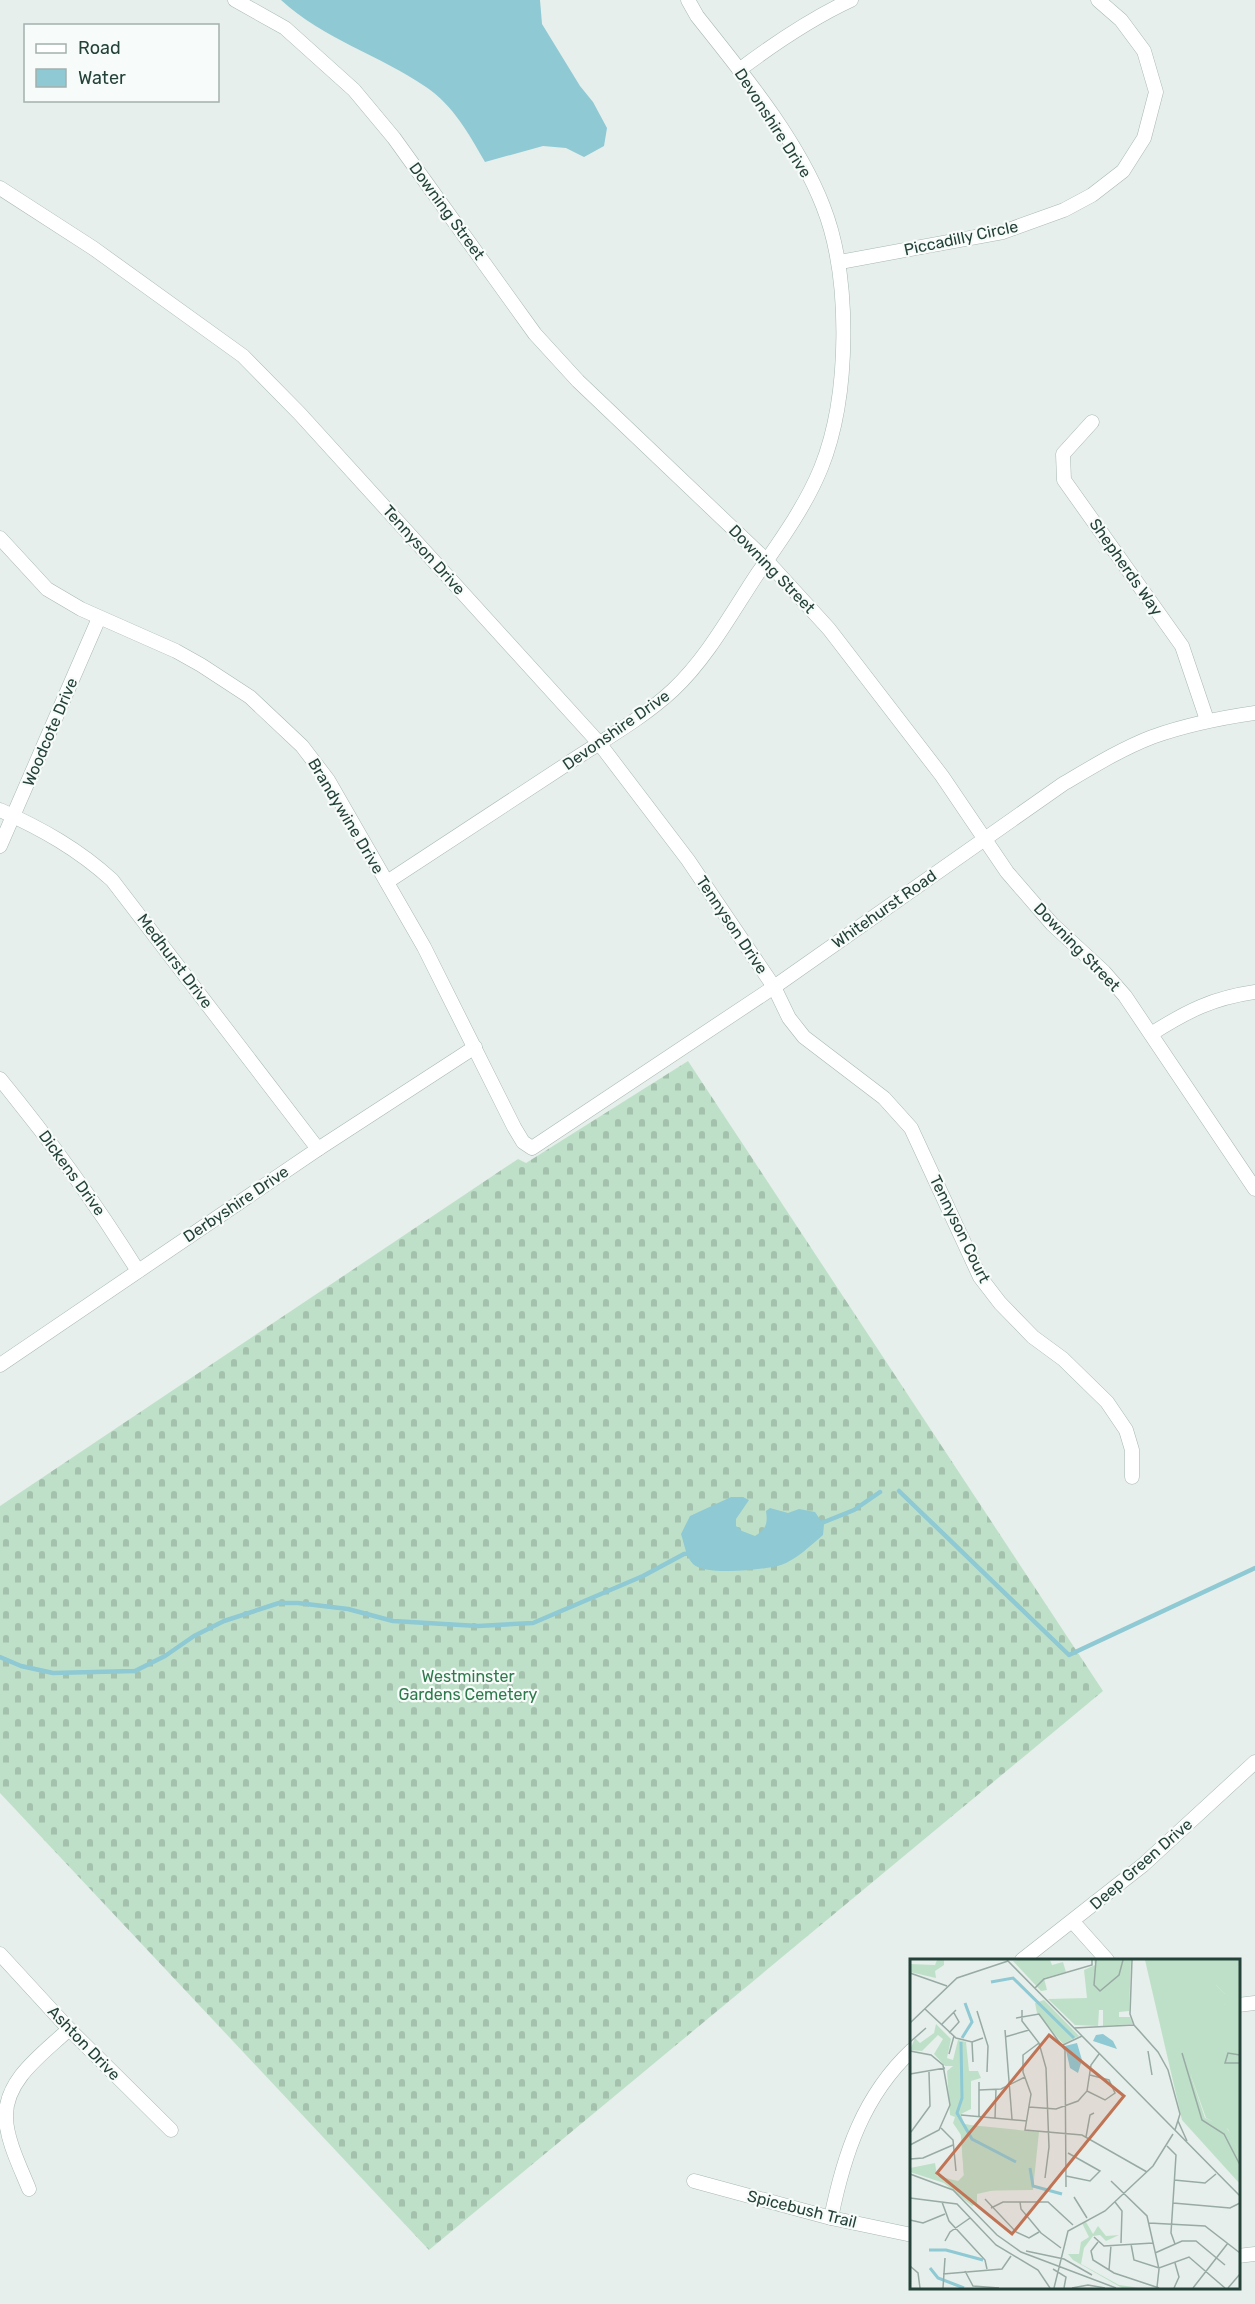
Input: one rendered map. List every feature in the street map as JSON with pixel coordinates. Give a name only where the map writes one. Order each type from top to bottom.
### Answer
[{"type":"street","name":"Downing Street","points":[[236,0],[285,28],[354,90],[394,138],[535,334],[578,381],[767,561],[829,629],[942,776],[1007,872],[1036,906],[1104,972],[1152,1034],[1255,1189]]},
{"type":"street","name":"Devonshire Drive","points":[[387,882],[599,743],[672,691],[693,669],[767,561],[821,468],[833,429],[841,388],[843,343],[840,262],[823,206],[798,157],[739,70],[697,16],[688,0]]},
{"type":"street","points":[[739,70],[783,37],[821,14],[851,0]]},
{"type":"street","name":"Piccadilly Circle","points":[[840,262],[1003,232],[1065,210],[1092,195],[1123,171],[1144,138],[1156,92],[1144,51],[1121,20],[1098,0]]},
{"type":"street","name":"Tennyson Drive","points":[[0,188],[93,248],[243,357],[300,414],[599,743],[688,860],[774,987]]},
{"type":"street","name":"Shepherds Way","points":[[1092,422],[1063,454],[1064,480],[1182,646],[1208,720]]},
{"type":"street","name":"Brandywine Drive","points":[[0,538],[47,589],[68,603],[176,651],[201,664],[244,693],[270,714],[318,765],[430,957],[514,1127],[523,1142],[532,1148]]},
{"type":"street","name":"Woodcote Drive","points":[[0,846],[99,618]]},
{"type":"street","name":"Whitehurst Road","points":[[532,1148],[774,987],[1063,784],[1113,755],[1152,737],[1208,720],[1255,713]]},
{"type":"street","name":"Medhurst Drive","points":[[0,810],[68,845],[112,880],[318,1149]]},
{"type":"street","name":"Tennyson Court","points":[[774,987],[789,1018],[804,1037],[884,1098],[911,1128],[980,1277],[1000,1303],[1033,1337],[1062,1359],[1107,1402],[1126,1430],[1132,1450],[1132,1477]]},
{"type":"street","points":[[1152,1034],[1188,1011],[1233,995],[1255,992]]},
{"type":"street","name":"Derbyshire Drive","points":[[0,1365],[318,1149],[475,1047]]},
{"type":"street","name":"Dickens Drive","points":[[0,1080],[64,1159],[100,1210],[138,1271]]},
{"type":"street","name":"Deep Green Drive","points":[[1023,1959],[1143,1865],[1255,1762]]},
{"type":"street","points":[[1073,1922],[1106,1959]]},
{"type":"street","name":"Ashton Drive","points":[[0,1954],[69,2029],[171,2130]]},
{"type":"street","points":[[1240,2005],[1255,2003]]},
{"type":"street","points":[[28,2189],[12,2146],[6,2118],[10,2094],[19,2078],[69,2029]]},
{"type":"street","points":[[831,2218],[840,2173],[857,2125],[880,2086],[910,2052]]},
{"type":"street","name":"Spicebush Trail","points":[[694,2181],[831,2218],[910,2235]]},
{"type":"street","points":[[1240,2256],[1255,2254]]},
{"type":"green space","name":"Westminster Gardens Cemetery","points":[[688,1061],[1103,1691],[429,2250],[0,1793],[0,1506],[518,1159],[526,1163]]},
{"type":"water","points":[[281,0],[540,0],[542,24],[580,86],[593,102],[607,128],[604,146],[584,157],[566,148],[543,146],[485,162],[460,121],[436,94],[390,65],[315,26]]},
{"type":"water","points":[[731,1497],[743,1497],[749,1500],[736,1519],[736,1526],[742,1531],[755,1536],[759,1533],[765,1526],[766,1511],[770,1508],[788,1513],[799,1509],[815,1512],[824,1525],[823,1535],[798,1556],[781,1565],[735,1571],[699,1568],[689,1558],[681,1534],[690,1516]]},
{"type":"waterway","points":[[899,1491],[1069,1655],[1255,1568]]},
{"type":"waterway","points":[[819,1524],[854,1510],[880,1492]]},
{"type":"waterway","points":[[0,1657],[21,1666],[53,1673],[135,1671],[224,1621],[279,1603],[348,1609],[393,1621],[478,1626],[533,1623],[643,1576],[684,1554],[693,1553]]}]
